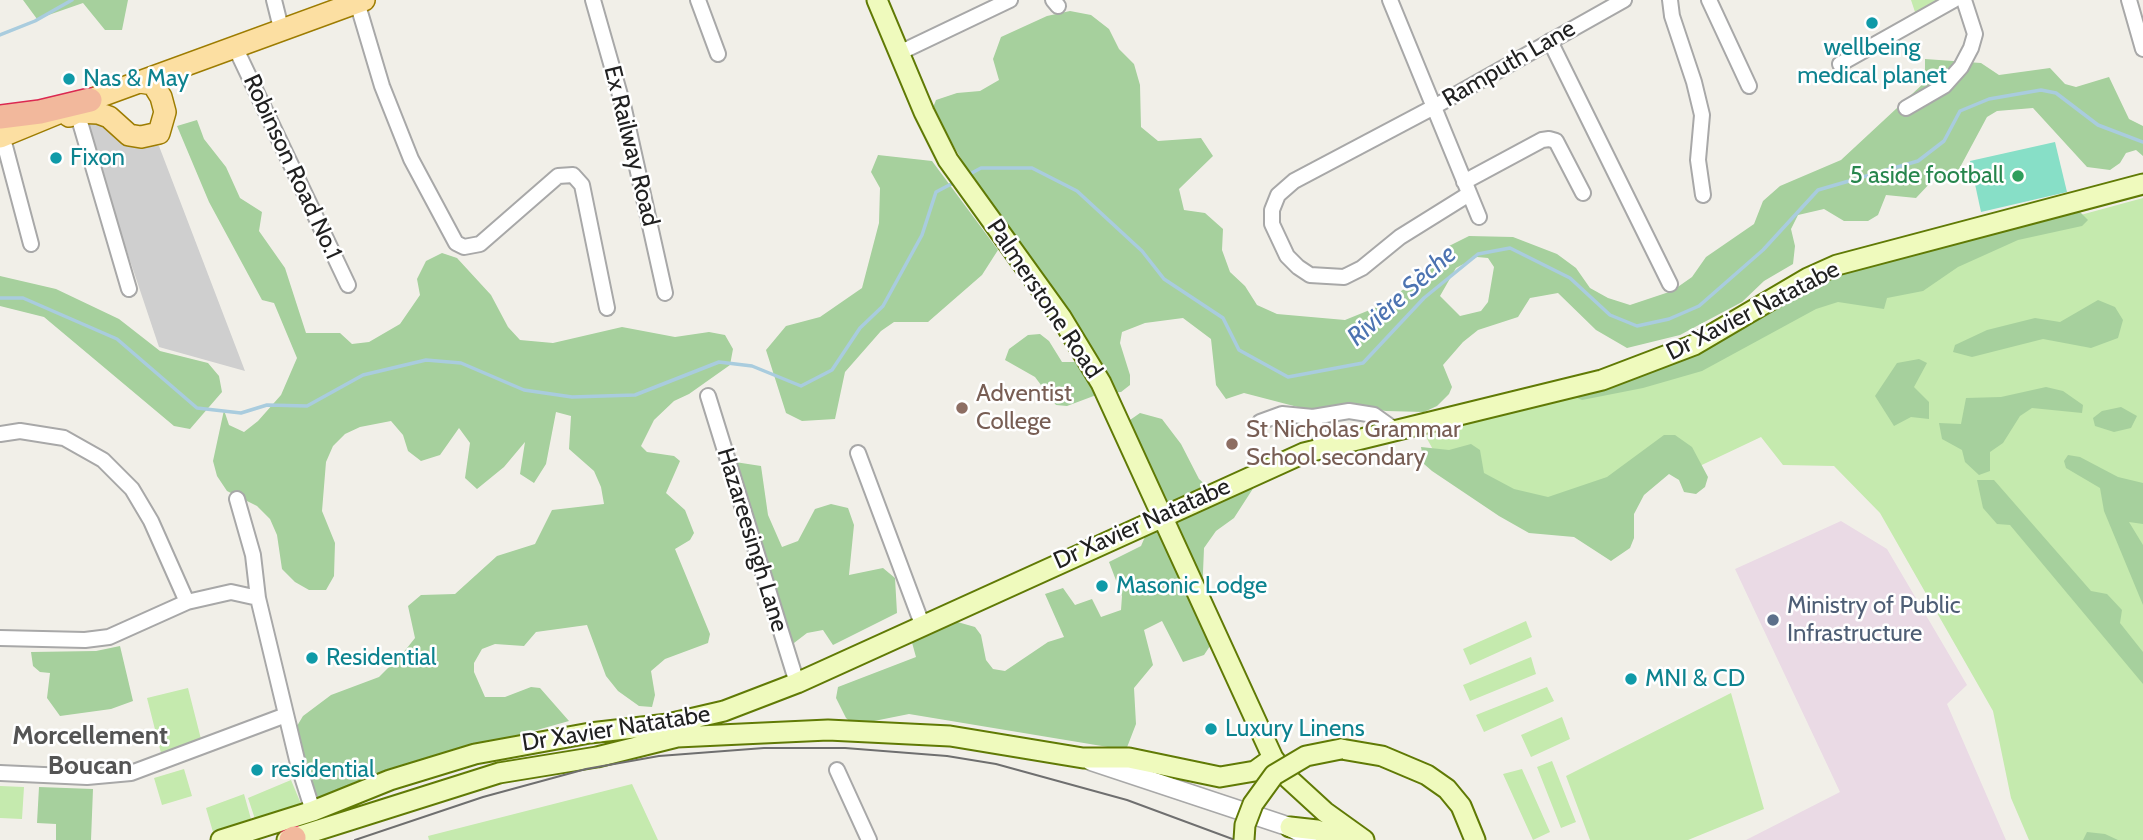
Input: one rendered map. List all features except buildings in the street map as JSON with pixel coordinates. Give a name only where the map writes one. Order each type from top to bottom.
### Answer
[{"type":"highway","points":[[0,117],[84,106]]},
{"type":"main road","name":"Palmerstone Road","points":[[877,0],[924,112],[961,179],[1067,326],[1108,398],[1273,758],[1289,779],[1325,812],[1364,840]]},
{"type":"main road","points":[[2,143],[140,82],[361,1]]},
{"type":"main road","points":[[161,97],[180,68]]},
{"type":"main road","points":[[84,106],[110,117],[129,135],[152,136],[159,133],[164,124],[165,113],[161,97],[153,84],[140,82]]},
{"type":"main road","name":"Dr Xavier Natatabe","points":[[221,840],[313,811],[390,780],[475,754],[697,718],[797,683],[1279,462],[1323,447],[1602,380],[1645,366],[1694,345],[1837,265],[2143,184]]},
{"type":"main road","points":[[1108,398],[1125,421],[1164,500],[1176,502],[1221,488]]},
{"type":"main road","points":[[291,839],[499,773],[597,757],[677,737],[828,730],[900,732],[950,736],[1083,758],[1129,758],[1220,777],[1255,771],[1273,758]]},
{"type":"main road","points":[[1244,840],[1245,825],[1253,804],[1274,775],[1306,756],[1341,750],[1382,756],[1427,775],[1447,789],[1461,806],[1475,840]]},
{"type":"main road","points":[[1290,827],[1317,830],[1342,840]]},
{"type":"street","points":[[274,0],[282,32]]},
{"type":"street","name":"Ex Railway Road","points":[[593,0],[624,109],[665,293]]},
{"type":"street","points":[[698,0],[718,54]]},
{"type":"street","points":[[899,53],[1010,0]]},
{"type":"street","points":[[1390,0],[1432,108],[1479,216]]},
{"type":"street","name":"Ramputh Lane","points":[[1583,193],[1556,141],[1542,139],[1467,188],[1399,237],[1362,268],[1344,277],[1310,275],[1298,267],[1280,243],[1272,224],[1272,210],[1278,195],[1294,181],[1432,108],[1624,0]]},
{"type":"street","points":[[1670,0],[1672,16],[1702,115],[1698,160],[1703,194]]},
{"type":"street","points":[[1709,0],[1749,86]]},
{"type":"street","points":[[1840,64],[1954,0]]},
{"type":"street","points":[[1906,108],[1944,86],[1961,67],[1975,34],[1964,0]]},
{"type":"street","points":[[2129,0],[2143,50]]},
{"type":"street","points":[[361,1],[382,86],[411,159],[456,243],[464,247],[480,244],[558,176],[573,175],[583,185],[607,308]]},
{"type":"street","points":[[1550,41],[1670,284]]},
{"type":"street","name":"Robinson Road No.1","points":[[236,49],[348,285]]},
{"type":"street","points":[[84,106],[129,289]]},
{"type":"street","points":[[2,143],[32,244]]},
{"type":"street","name":"Hazareesingh Lane","points":[[708,396],[797,683]]},
{"type":"street","points":[[1260,422],[1282,414],[1313,416],[1349,411],[1374,415],[1395,430]]},
{"type":"street","points":[[1313,416],[1323,447]]},
{"type":"street","points":[[0,435],[20,431],[64,438],[103,460],[132,489],[187,602]]},
{"type":"street","points":[[858,453],[922,624]]},
{"type":"street","points":[[237,499],[254,555],[258,598],[286,715],[313,811]]},
{"type":"street","points":[[0,638],[85,640],[108,637],[187,602],[231,592],[258,598]]},
{"type":"street","points":[[0,773],[87,777],[131,774],[286,715]]},
{"type":"street","points":[[1083,758],[1290,827],[1315,840]]},
{"type":"street","points":[[837,770],[869,840]]},
{"type":"shaded area","points":[[102,118],[119,133],[159,146],[245,371],[159,347],[83,120]]},
{"type":"shaded area","points":[[1841,521],[1887,549],[1967,685],[1947,704],[2006,840],[1746,840],[1840,792],[1735,569]]},
{"type":"green space","points":[[23,0],[128,0],[122,30],[105,30],[83,3],[37,19]]},
{"type":"green space","points":[[1911,0],[1945,0],[1916,15]]},
{"type":"green space","points":[[1070,11],[1091,15],[1109,29],[1119,49],[1134,64],[1140,85],[1141,127],[1158,141],[1201,138],[1213,156],[1179,189],[1184,210],[1205,213],[1223,229],[1222,250],[1230,272],[1245,286],[1257,305],[1277,314],[1345,320],[1382,305],[1419,278],[1449,246],[1469,236],[1513,237],[1557,254],[1576,268],[1590,288],[1608,298],[1630,305],[1672,291],[1692,277],[1706,257],[1754,224],[1763,201],[1780,186],[1841,160],[1925,82],[1925,59],[1981,63],[1999,75],[2050,68],[2065,84],[2076,87],[2109,77],[2129,119],[2143,126],[2143,156],[2136,150],[2126,153],[2120,163],[2110,170],[2087,167],[2033,108],[1997,111],[1987,117],[1957,173],[1932,181],[1916,198],[1886,195],[1878,215],[1868,221],[1844,221],[1824,209],[1798,215],[1791,229],[1795,246],[1793,264],[1764,281],[1742,302],[1680,335],[1627,348],[1596,330],[1558,293],[1530,298],[1518,317],[1478,330],[1463,342],[1443,365],[1452,387],[1449,394],[1437,406],[1424,412],[1386,411],[1352,406],[1317,412],[1244,393],[1226,399],[1216,385],[1211,339],[1183,318],[1145,323],[1122,332],[1120,343],[1130,375],[1130,385],[1121,392],[1099,394],[1067,406],[1056,405],[1035,377],[1005,360],[1009,349],[1028,335],[1040,334],[1049,341],[1062,362],[1083,362],[932,110],[936,100],[957,93],[980,91],[999,80],[993,59],[1001,37],[1047,16]],"holes":[[[1477,257],[1488,258],[1494,267],[1488,302],[1481,311],[1460,316],[1440,296],[1456,268]]]},
{"type":"green space","points":[[197,120],[204,139],[226,167],[240,198],[262,212],[259,231],[285,268],[306,333],[340,333],[352,344],[369,342],[400,324],[420,295],[417,279],[426,261],[442,253],[457,258],[491,295],[508,327],[520,340],[553,343],[622,327],[675,337],[709,332],[725,335],[733,349],[730,365],[689,394],[674,401],[654,420],[641,446],[647,452],[674,456],[680,461],[666,493],[685,510],[694,533],[690,540],[675,549],[710,634],[708,643],[665,659],[651,671],[655,695],[652,707],[639,706],[618,691],[606,676],[587,625],[536,632],[524,646],[495,644],[482,649],[474,663],[474,672],[485,697],[505,697],[531,687],[540,688],[569,721],[473,748],[315,807],[294,731],[303,716],[331,695],[379,677],[403,653],[415,638],[408,606],[421,595],[455,594],[497,556],[535,544],[552,510],[604,504],[594,471],[569,449],[571,416],[556,412],[546,464],[534,483],[520,474],[525,442],[504,467],[477,489],[465,478],[470,443],[459,428],[440,455],[421,461],[408,451],[403,435],[391,421],[360,427],[345,434],[333,446],[326,462],[322,511],[335,543],[334,576],[326,590],[309,590],[295,582],[282,569],[277,535],[270,519],[257,506],[227,491],[217,476],[213,461],[224,410],[229,425],[244,432],[258,421],[281,395],[297,358],[274,303],[262,300],[209,202],[177,126]]},
{"type":"green space","name":"5 aside football","points":[[2055,142],[2067,192],[1981,212],[1970,161]]},
{"type":"green space","points":[[878,155],[932,161],[998,250],[982,275],[928,322],[894,322],[881,331],[845,372],[835,419],[802,421],[786,413],[766,350],[786,326],[820,317],[862,288],[879,223],[880,188],[871,172]]},
{"type":"green space","points":[[2143,198],[2143,840],[2029,840],[2011,798],[1993,711],[1880,513],[1834,466],[1783,465],[1761,437],[1687,472],[1670,460],[1523,524],[1448,477],[1425,435],[1682,367],[1838,281]]},
{"type":"green space","points":[[2080,212],[2088,220],[2082,226],[2018,240],[1958,267],[1923,291],[1887,298],[1884,309],[1838,302],[1816,309],[1702,371],[1643,388],[1582,400],[1566,393],[1677,359],[1839,273]]},
{"type":"green space","points":[[0,276],[56,289],[119,319],[160,351],[208,363],[219,376],[222,392],[190,429],[174,426],[44,317],[0,306]]},
{"type":"green space","points":[[2098,300],[2115,307],[2123,320],[2118,338],[2091,348],[2043,339],[1972,357],[1953,352],[1955,345],[1987,330],[2035,318],[2060,322]]},
{"type":"green space","points":[[1919,359],[1927,363],[1914,387],[1929,402],[1929,419],[1911,417],[1894,426],[1875,396],[1897,363]]},
{"type":"green space","points":[[2046,387],[2063,391],[2083,405],[2082,413],[2032,408],[2020,416],[2003,443],[1990,452],[1990,471],[1979,475],[1965,462],[1962,450],[1942,439],[1939,423],[1961,424],[1966,398],[2001,397]]},
{"type":"green space","points":[[2121,407],[2137,416],[2131,428],[2114,432],[2095,426],[2093,418],[2102,411]]},
{"type":"green space","points":[[1140,413],[1162,419],[1181,444],[1199,479],[1209,488],[1277,455],[1270,472],[1254,487],[1234,518],[1216,531],[1204,548],[1202,597],[1216,637],[1204,655],[1183,662],[1162,621],[1144,630],[1153,665],[1134,688],[1136,724],[1126,750],[909,714],[854,725],[846,718],[836,698],[838,687],[916,657],[911,639],[954,621],[975,627],[981,635],[986,660],[993,669],[1005,671],[1048,642],[1064,637],[1045,594],[1063,588],[1075,605],[1092,599],[1101,617],[1121,610],[1122,596],[1109,562],[1141,546],[1162,497],[1129,431],[1130,420]]},
{"type":"green space","points":[[1664,435],[1675,435],[1692,447],[1708,477],[1705,487],[1696,494],[1684,492],[1679,480],[1669,474],[1644,495],[1634,514],[1634,538],[1630,548],[1611,561],[1574,537],[1529,533],[1499,516],[1424,464],[1421,447],[1449,450],[1471,444],[1480,450],[1484,473],[1514,489],[1548,497],[1607,477]]},
{"type":"green space","points":[[2068,455],[2080,457],[2118,477],[2143,483],[2143,524],[2129,522],[2143,545],[2143,605],[2104,511],[2100,488],[2066,468],[2064,461]]},
{"type":"green space","points":[[722,460],[761,466],[768,515],[782,547],[798,541],[815,509],[831,504],[848,508],[854,525],[849,575],[883,568],[895,578],[897,613],[833,645],[823,630],[807,633],[781,653]]},
{"type":"green space","points":[[1977,480],[1994,480],[2091,591],[2107,594],[2122,610],[2120,623],[2143,652],[2143,684],[2010,525],[1997,524],[1983,508]]},
{"type":"green space","points":[[1526,621],[1532,637],[1470,665],[1463,649]]},
{"type":"green space","points":[[120,646],[133,701],[111,709],[60,716],[47,698],[50,673],[40,672],[33,666],[31,652],[96,651]]},
{"type":"green space","points":[[1531,657],[1536,674],[1470,701],[1463,685]]},
{"type":"green space","points":[[1547,687],[1554,701],[1484,732],[1476,715]]},
{"type":"green space","points":[[188,688],[202,743],[161,753],[147,698]]},
{"type":"green space","points":[[1731,693],[1764,809],[1688,840],[1590,840],[1566,776]]},
{"type":"green space","points":[[1562,717],[1570,739],[1531,757],[1521,735]]},
{"type":"green space","points":[[1552,761],[1576,822],[1561,828],[1537,767]]},
{"type":"green space","points":[[184,769],[192,796],[162,805],[154,778]]},
{"type":"green space","points":[[1522,769],[1550,832],[1533,840],[1503,774]]},
{"type":"green space","points":[[291,780],[304,811],[257,825],[248,798]]},
{"type":"green space","points":[[632,784],[658,840],[429,840],[428,836]]},
{"type":"green space","points":[[0,786],[24,787],[22,819],[0,818]]},
{"type":"green space","points":[[39,787],[93,789],[91,840],[56,840],[56,824],[37,823]]},
{"type":"green space","points":[[244,794],[251,819],[213,832],[206,808]]},
{"type":"green space","points":[[2087,832],[2105,834],[2118,840],[2083,840]]},
{"type":"waterway","points":[[0,35],[35,21],[72,0]]},
{"type":"waterway","name":"Rivière Sèche","points":[[968,175],[981,168],[1032,168],[1077,191],[1142,251],[1164,279],[1223,318],[1239,350],[1288,377],[1363,363],[1424,298],[1478,254],[1510,248],[1570,278],[1610,315],[1637,326],[1669,319],[1699,306],[1763,250],[1818,190],[1918,161],[1944,141],[1960,111],[1989,99],[2041,90],[2056,93],[2098,125],[2143,142]]},
{"type":"waterway","name":"Rivière Sèche","points":[[0,298],[23,298],[117,339],[197,408],[241,413],[267,405],[307,406],[363,375],[426,360],[461,363],[524,390],[572,397],[635,395],[719,362],[752,366],[801,386],[832,370],[860,328],[883,306],[922,235],[936,192],[955,182]]},
{"type":"tram line","points":[[355,840],[483,797],[586,769],[659,756],[764,748],[845,748],[947,756],[996,764],[1127,800],[1235,840]]},
{"type":"place","name":"wellbeing medical planet","points":[[1872,23]]},
{"type":"place","name":"Nas & May","points":[[69,79]]},
{"type":"place","name":"Fixon","points":[[56,158]]},
{"type":"place","name":"5 aside football","points":[[2018,176]]},
{"type":"place","name":"Adventist College","points":[[962,408]]},
{"type":"place","name":"St Nicholas Grammar School secondary","points":[[1232,444]]},
{"type":"place","name":"Masonic Lodge","points":[[1102,586]]},
{"type":"place","name":"Ministry of Public Infrastructure","points":[[1773,620]]},
{"type":"place","name":"Residential","points":[[312,658]]},
{"type":"place","name":"MNI & CD","points":[[1631,679]]},
{"type":"place","name":"Luxury Linens","points":[[1211,729]]},
{"type":"place","name":"residential","points":[[257,770]]},
{"type":"district","name":"Morcellement Boucan","points":[[90,751]]}]
